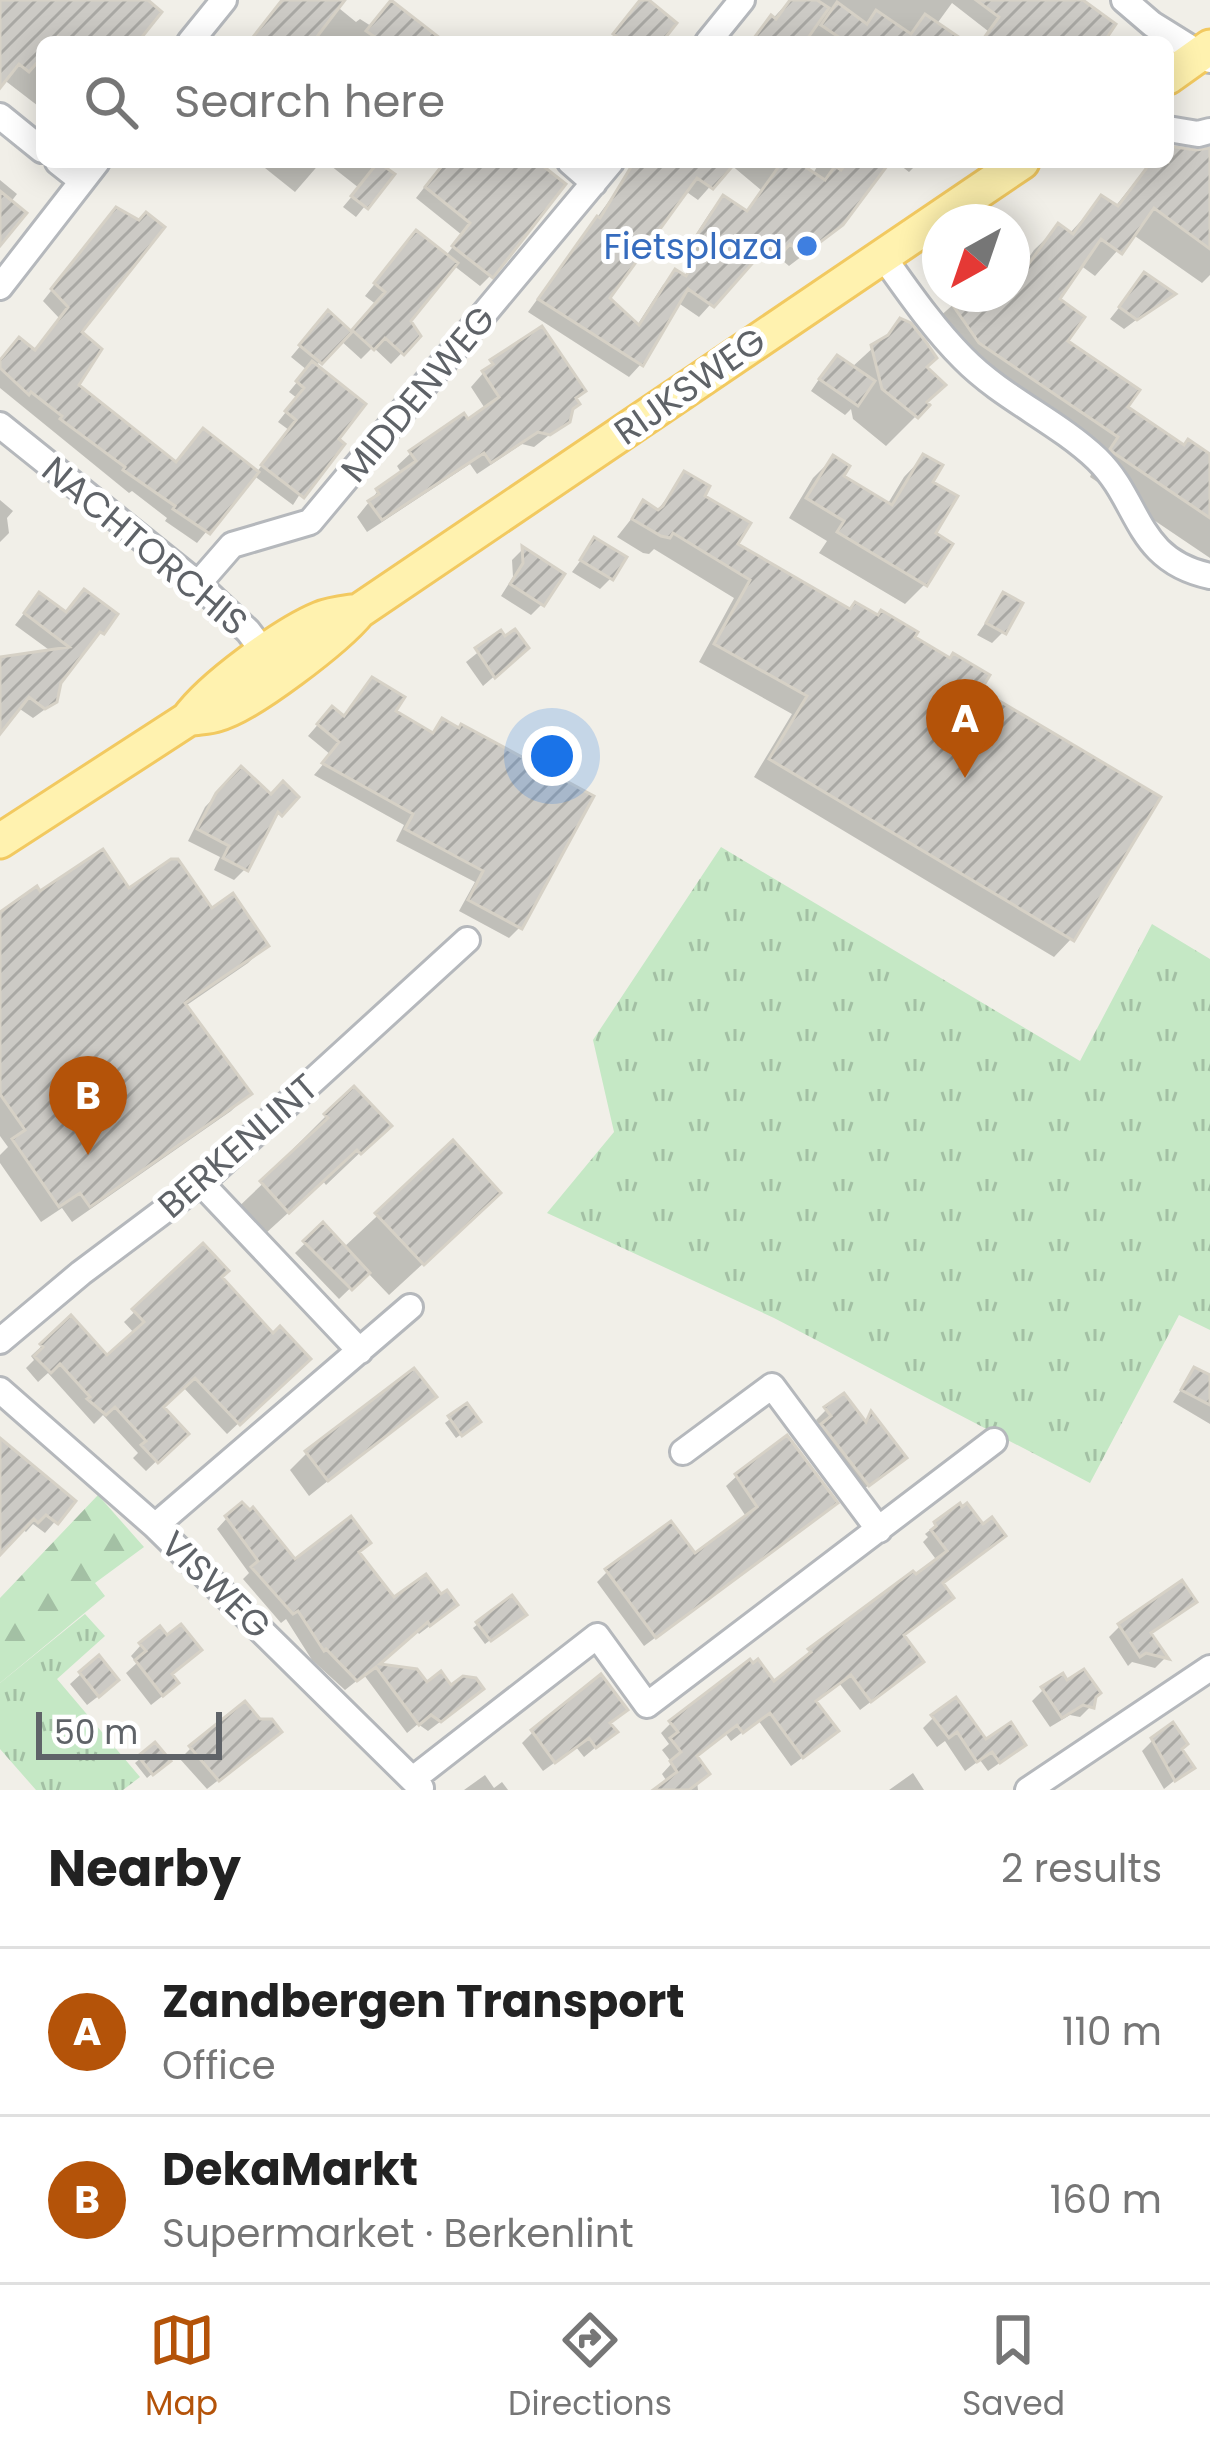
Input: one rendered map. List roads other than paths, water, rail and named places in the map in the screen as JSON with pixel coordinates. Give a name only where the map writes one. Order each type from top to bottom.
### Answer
[{"type":"main road","points":[[1194,50],[1210,19]]},
{"type":"main road","name":"RIJKSWEG","points":[[0,842],[188,718],[221,714],[273,664],[337,637],[359,611],[1013,168]]},
{"type":"street","points":[[1124,0],[1171,36]]},
{"type":"street","points":[[712,36],[733,3]]},
{"type":"street","points":[[193,36],[212,4]]},
{"type":"street","points":[[0,116],[36,145]]},
{"type":"street","points":[[1174,130],[1198,134],[1210,130]]},
{"type":"street","points":[[577,168],[594,182]]},
{"type":"street","name":"MIDDENWEG","points":[[198,584],[232,545],[310,522],[606,168]]},
{"type":"street","points":[[0,287],[90,172]]},
{"type":"street","points":[[882,255],[964,360],[1098,460],[1116,483],[1141,532],[1157,548],[1177,563],[1210,576]]},
{"type":"street","name":"NACHTORCHIS","points":[[0,425],[198,584],[248,631],[273,664]]},
{"type":"street","name":"BERKENLINT","points":[[0,1341],[201,1183],[467,940]]},
{"type":"street","points":[[201,1183],[360,1351]]},
{"type":"street","points":[[155,1526],[410,1307]]},
{"type":"street","points":[[682,1452],[772,1386],[879,1530]]},
{"type":"street","name":"VISWEG","points":[[0,1390],[155,1526],[418,1784]]},
{"type":"street","points":[[418,1784],[597,1636],[647,1705],[994,1442]]},
{"type":"street","points":[[1028,1790],[1210,1668]]},
{"type":"place","name":"Fietsplaza","points":[[807,246]]},
{"type":"place","name":"Zandbergen Transport","points":[[965,778]]},
{"type":"place","name":"DekaMarkt","points":[[88,1155]]}]
